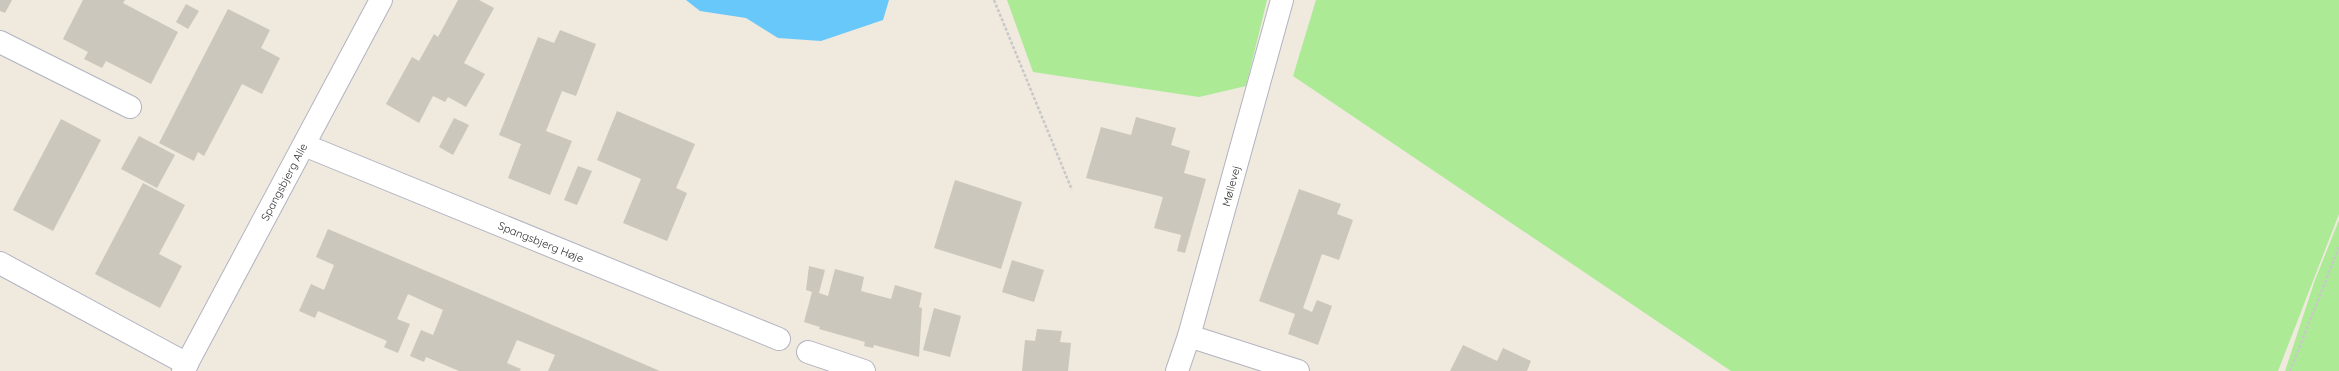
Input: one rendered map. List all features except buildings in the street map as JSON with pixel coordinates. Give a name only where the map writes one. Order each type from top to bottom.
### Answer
[{"type":"street","name":"Spangsbjerg Alle","points":[[0,263],[185,367],[381,0]]},
{"type":"street","name":"Møllevej","points":[[1176,371],[1189,336],[1282,0]]},
{"type":"street","points":[[0,42],[130,107]]},
{"type":"street","name":"Spangsbjerg Høje","points":[[304,145],[779,339]]},
{"type":"street","points":[[1189,336],[1298,371]]},
{"type":"street","points":[[808,352],[864,371]]},
{"type":"path","points":[[994,0],[1072,190]]},
{"type":"path","points":[[2290,371],[2339,247]]},
{"type":"green space","points":[[1007,0],[1267,0],[1246,86],[1199,97],[1033,72]]},
{"type":"green space","points":[[1316,0],[2339,0],[2339,214],[2278,371],[1731,371],[1293,76]]},
{"type":"green space","points":[[2339,220],[2339,371],[2285,371],[2315,280]]},
{"type":"water","points":[[686,0],[889,0],[883,20],[821,41],[778,38],[746,18],[700,11]]}]
